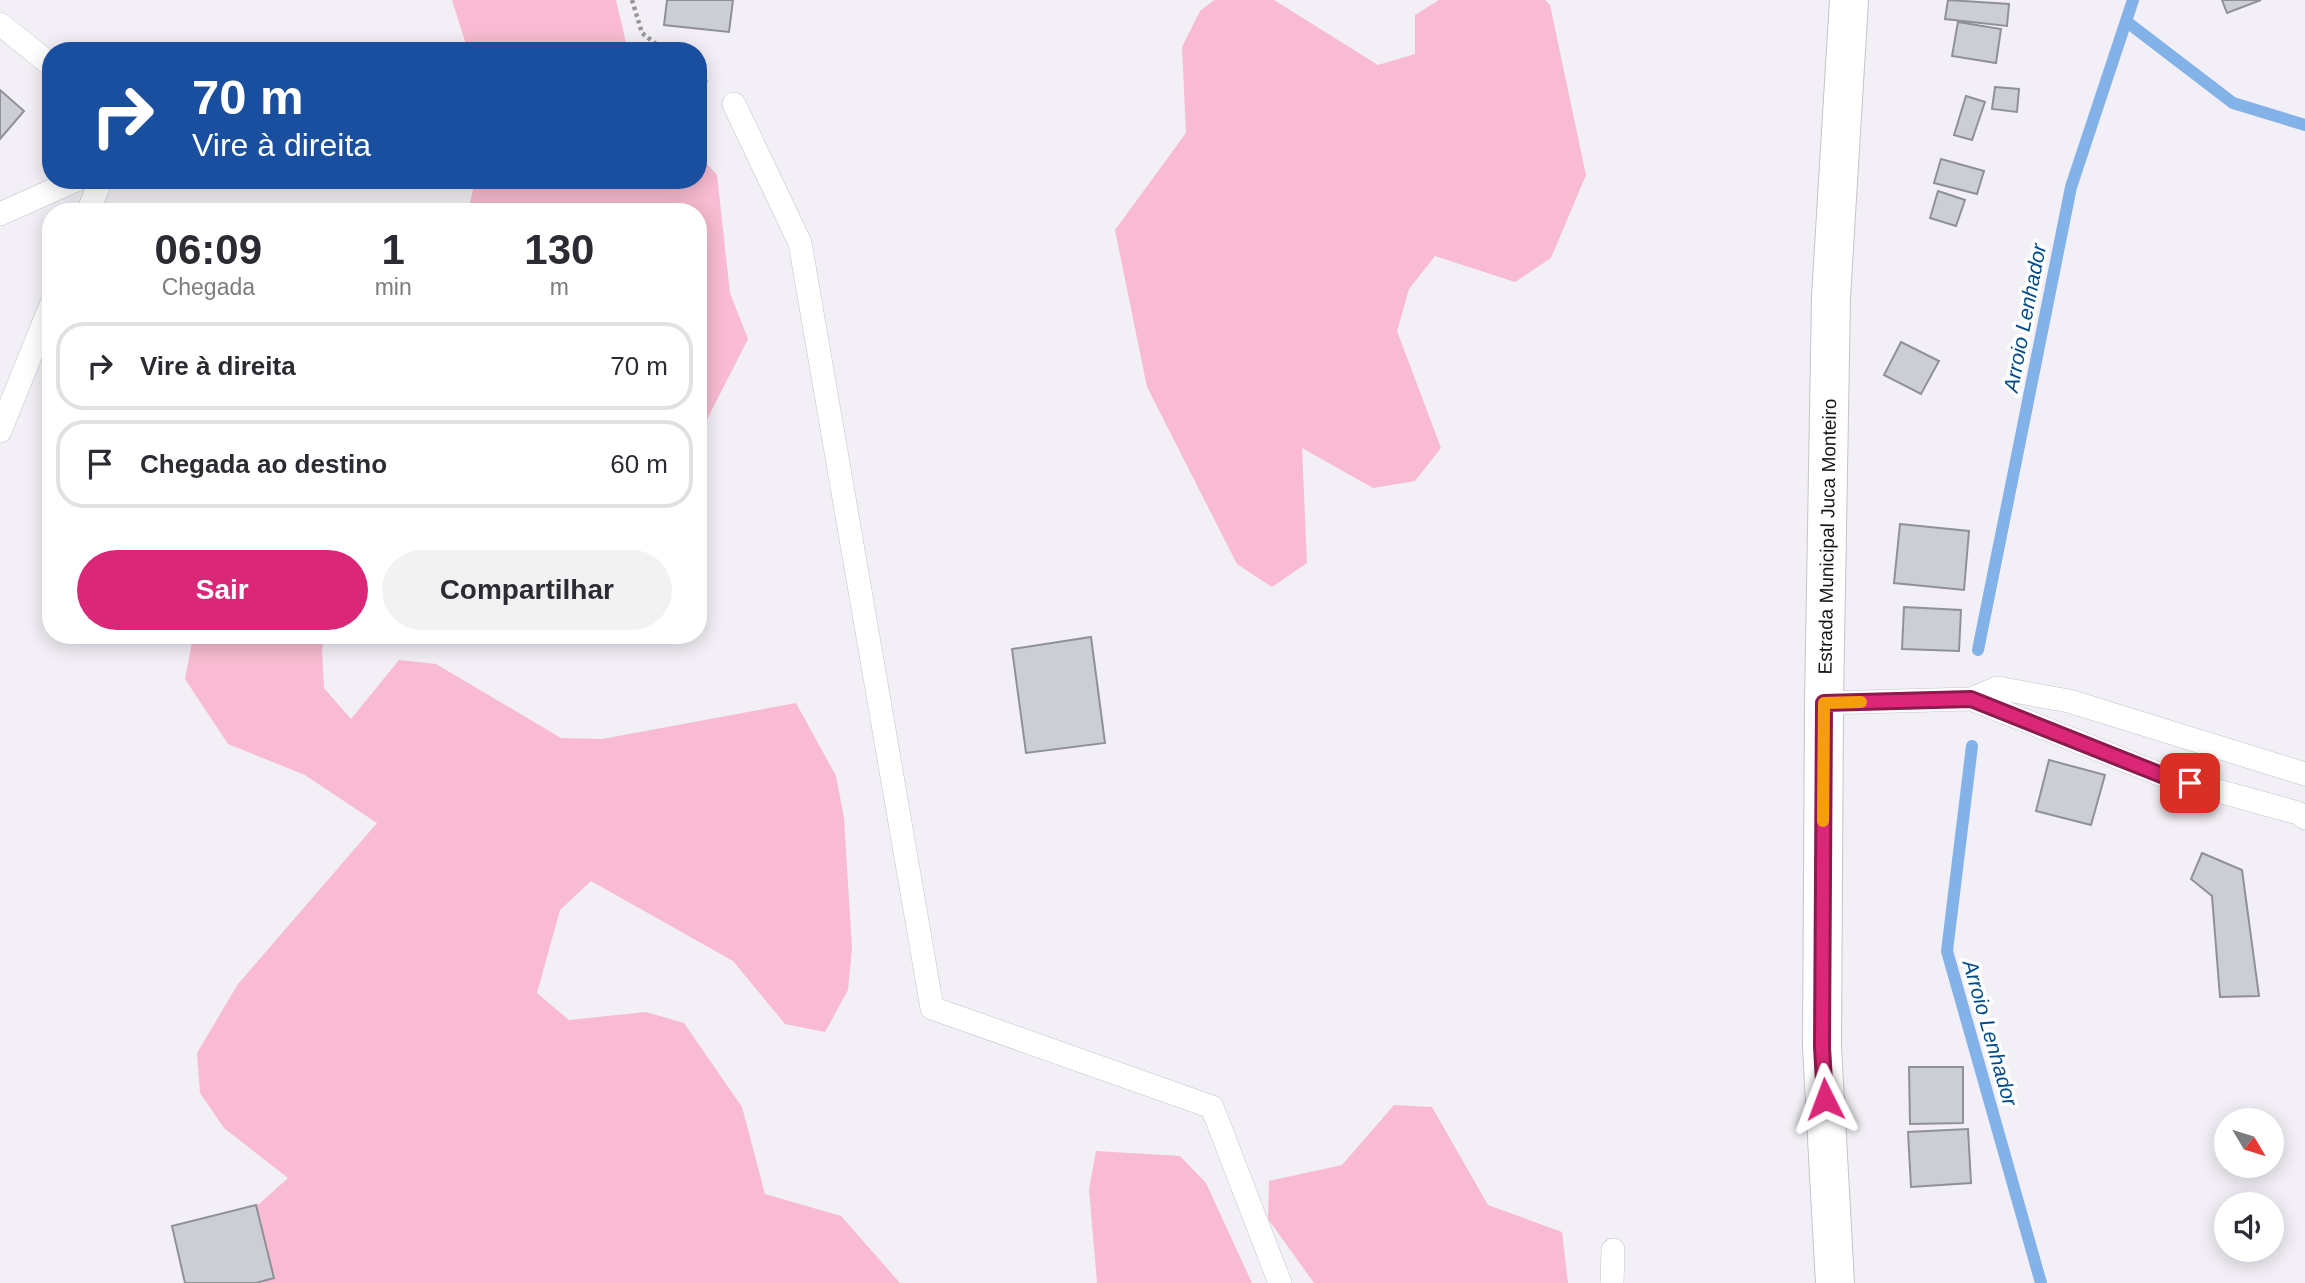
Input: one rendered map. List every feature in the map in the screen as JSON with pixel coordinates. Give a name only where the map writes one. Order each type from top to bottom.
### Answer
[{"type":"street","name":"Estrada Municipal Juca Monteiro","points":[[1835,1283],[1822,1047],[1824,703],[1831,297],[1849,0]]},
{"type":"lane","points":[[0,24],[42,58]]},
{"type":"lane","points":[[734,104],[800,243],[932,1008],[1212,1107],[1280,1283]]},
{"type":"lane","points":[[0,214],[56,189]]},
{"type":"lane","points":[[0,431],[42,327]]},
{"type":"lane","points":[[1824,703],[1971,699],[1997,688],[2069,701],[2305,774]]},
{"type":"lane","points":[[1971,699],[2164,776],[2298,813],[2305,818]]},
{"type":"lane","points":[[1612,1283],[1613,1250]]},
{"type":"path","points":[[632,0],[642,33],[653,42]]},
{"type":"shaded area","points":[[452,0],[616,0],[626,42],[465,42]]},
{"type":"shaded area","points":[[1214,0],[1274,0],[1378,65],[1415,54],[1415,15],[1439,0],[1545,0],[1550,5],[1586,175],[1551,258],[1515,282],[1435,256],[1409,289],[1397,331],[1441,448],[1415,481],[1373,488],[1302,448],[1307,563],[1272,587],[1237,564],[1147,387],[1115,230],[1186,133],[1182,47],[1200,11]]},
{"type":"shaded area","points":[[707,164],[717,175],[730,293],[748,339],[707,419],[707,203],[470,203],[473,189],[707,189]]},
{"type":"shaded area","points":[[192,644],[324,644],[324,688],[351,719],[399,660],[436,664],[561,738],[602,739],[796,703],[836,776],[844,818],[852,948],[848,990],[825,1032],[785,1024],[733,961],[591,881],[560,910],[537,993],[569,1020],[646,1012],[684,1023],[742,1107],[765,1194],[841,1216],[900,1283],[264,1283],[220,1242],[183,1226],[259,1204],[288,1178],[224,1128],[200,1093],[197,1053],[238,984],[377,823],[305,775],[228,744],[185,679]]},
{"type":"shaded area","points":[[1394,1105],[1432,1107],[1488,1205],[1562,1232],[1568,1283],[1314,1283],[1268,1219],[1269,1181],[1342,1165]]},
{"type":"shaded area","points":[[1096,1151],[1180,1156],[1206,1183],[1252,1283],[1097,1283],[1089,1189]]},
{"type":"building","points":[[667,0],[733,0],[729,32],[664,25]]},
{"type":"building","points":[[1948,0],[2009,4],[2007,26],[1945,19]]},
{"type":"building","points":[[2222,0],[2261,0],[2227,13]]},
{"type":"building","points":[[1958,22],[2001,29],[1996,63],[1952,56]]},
{"type":"building","points":[[1995,87],[2019,89],[2017,112],[1992,109]]},
{"type":"building","points":[[0,90],[24,111],[0,139]]},
{"type":"building","points":[[1966,96],[1985,102],[1972,140],[1954,135]]},
{"type":"building","points":[[1941,159],[1984,171],[1977,194],[1934,183]]},
{"type":"building","points":[[1938,191],[1965,200],[1956,226],[1930,218]]},
{"type":"building","points":[[1901,342],[1939,361],[1921,394],[1884,375]]},
{"type":"building","points":[[1900,524],[1969,531],[1964,590],[1894,583]]},
{"type":"building","points":[[1904,607],[1961,610],[1959,651],[1902,649]]},
{"type":"building","points":[[1091,637],[1105,743],[1026,753],[1012,649]]},
{"type":"building","points":[[2049,760],[2105,775],[2091,825],[2036,811]]},
{"type":"building","points":[[2202,853],[2242,870],[2259,996],[2220,997],[2212,896],[2191,879]]},
{"type":"building","points":[[1909,1067],[1963,1067],[1963,1123],[1910,1124]]},
{"type":"building","points":[[1968,1129],[1971,1183],[1911,1187],[1908,1132]]},
{"type":"building","points":[[256,1205],[274,1278],[256,1283],[185,1283],[172,1226]]},
{"type":"waterway","name":"Arroio Lenhador","points":[[1978,650],[2071,187],[2133,0]]},
{"type":"waterway","points":[[2127,22],[2233,103],[2305,125]]},
{"type":"waterway","name":"Arroio Lenhador","points":[[1972,746],[1947,951],[2041,1283]]},
{"type":"slow traffic","points":[[1823,821],[1824,703],[1861,702]]},
{"type":"route","points":[[1825,1099],[1822,1047],[1824,703],[1971,699],[2164,776],[2190,783]]}]
